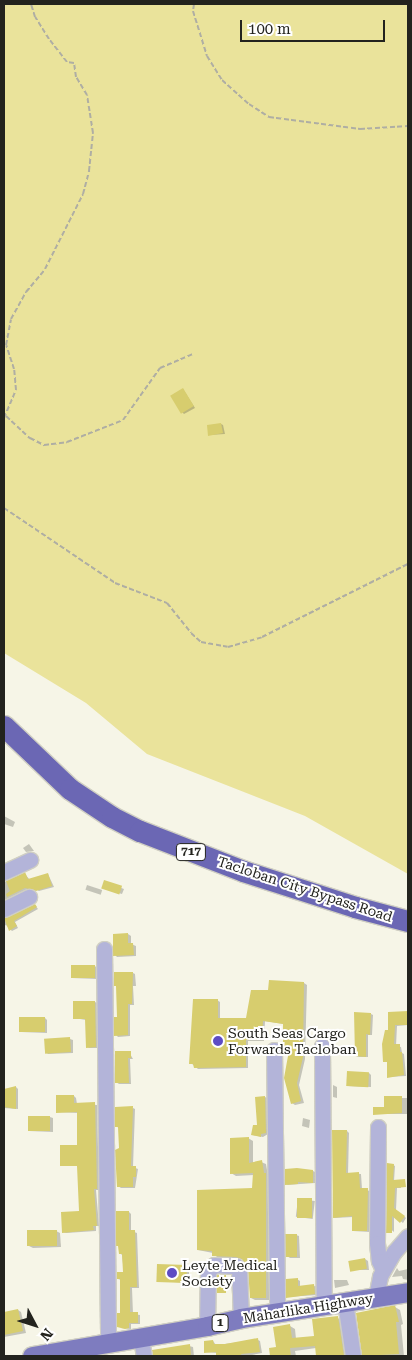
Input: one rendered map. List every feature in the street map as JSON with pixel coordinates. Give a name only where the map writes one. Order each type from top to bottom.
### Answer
[{"type":"highway","name":"Tacloban City Bypass Road","points":[[4,726],[70,789],[94,806],[133,827],[243,871],[355,907],[408,921]]},
{"type":"main road","name":"Maharlika Highway","points":[[32,1356],[108,1344],[142,1347],[207,1326],[241,1318],[408,1292]]},
{"type":"street","points":[[4,872],[30,860]]},
{"type":"street","points":[[4,909],[29,897]]},
{"type":"street","points":[[104,949],[108,1344]]},
{"type":"street","points":[[322,1046],[324,1306]]},
{"type":"street","points":[[274,1050],[277,1312]]},
{"type":"street","points":[[378,1127],[377,1243],[379,1261],[384,1270]]},
{"type":"street","points":[[376,1297],[380,1276],[394,1252],[408,1236]]},
{"type":"street","points":[[207,1326],[208,1271],[214,1265],[236,1266],[239,1269],[241,1318]]},
{"type":"street","points":[[346,1302],[353,1356]]},
{"type":"path","points":[[31,4],[35,16],[49,39],[67,62],[74,63],[76,77],[88,95],[93,133],[89,171],[83,194],[45,269],[26,292],[10,319],[6,345],[14,369],[16,390],[4,416],[30,438],[44,445],[67,442],[123,420],[160,368],[194,354]]},
{"type":"path","points":[[194,4],[193,11],[207,56],[222,80],[249,104],[269,117],[360,129],[408,126]]},
{"type":"path","points":[[4,508],[115,583],[167,603],[191,634],[201,642],[228,648],[262,637],[408,564]]},
{"type":"shaded area","points":[[4,4],[408,4],[408,874],[305,816],[147,754],[86,703],[4,653]]},
{"type":"building","points":[[183,388],[194,406],[181,414],[170,396]]},
{"type":"building","points":[[221,423],[223,433],[208,436],[207,425]]},
{"type":"building","points":[[25,872],[28,879],[48,873],[52,886],[36,891],[25,888],[7,897],[6,894],[10,891],[6,881]]},
{"type":"building","points":[[104,880],[122,886],[119,894],[101,889]]},
{"type":"building","points":[[35,904],[37,907],[14,921],[17,926],[9,931],[4,918]]},
{"type":"building","points":[[128,933],[128,943],[133,943],[134,955],[113,956],[113,934]]},
{"type":"building","points":[[71,965],[95,965],[95,978],[71,978]]},
{"type":"building","points":[[114,972],[133,972],[132,1004],[128,1004],[128,1035],[114,1036],[114,1017],[117,1017]]},
{"type":"building","points":[[269,980],[304,982],[303,1057],[297,1083],[301,1101],[291,1104],[284,1078],[288,1056],[283,1056],[283,1024],[263,1021],[262,1040],[246,1040],[246,1067],[194,1068],[193,1064],[189,1064],[193,999],[218,999],[218,1018],[246,1018],[251,990],[268,990]]},
{"type":"building","points":[[73,1001],[95,1001],[96,1047],[86,1048],[85,1019],[73,1019]]},
{"type":"building","points":[[408,1011],[408,1025],[395,1025],[394,1044],[400,1044],[404,1075],[387,1078],[387,1062],[383,1062],[382,1044],[385,1030],[388,1030],[388,1012]]},
{"type":"building","points":[[354,1012],[371,1013],[370,1035],[366,1034],[366,1057],[355,1056]]},
{"type":"building","points":[[19,1017],[45,1017],[45,1032],[19,1032]]},
{"type":"building","points":[[70,1037],[71,1052],[45,1054],[44,1039]]},
{"type":"building","points":[[115,1051],[131,1051],[131,1058],[128,1058],[129,1083],[115,1083]]},
{"type":"building","points":[[347,1071],[369,1072],[368,1087],[346,1086]]},
{"type":"building","points":[[16,1086],[16,1109],[4,1107],[4,1089]]},
{"type":"building","points":[[56,1095],[74,1095],[74,1103],[95,1102],[97,1189],[94,1189],[97,1226],[93,1226],[94,1230],[62,1233],[61,1212],[79,1211],[77,1166],[60,1166],[60,1145],[77,1145],[77,1112],[56,1113]]},
{"type":"building","points":[[265,1096],[266,1133],[261,1134],[261,1137],[251,1135],[253,1125],[257,1125],[255,1097]]},
{"type":"building","points":[[384,1096],[402,1096],[402,1113],[373,1115],[373,1107],[384,1107]]},
{"type":"building","points":[[133,1106],[131,1166],[136,1166],[136,1177],[133,1177],[133,1187],[117,1187],[115,1150],[119,1148],[118,1127],[115,1127],[115,1107]]},
{"type":"building","points":[[28,1116],[50,1116],[50,1131],[28,1131]]},
{"type":"building","points":[[332,1130],[347,1130],[346,1173],[359,1172],[360,1188],[368,1188],[367,1231],[352,1231],[352,1216],[333,1218]]},
{"type":"building","points":[[249,1137],[249,1163],[262,1160],[264,1173],[266,1173],[266,1298],[250,1298],[248,1269],[242,1259],[212,1256],[212,1251],[197,1250],[197,1190],[252,1188],[253,1173],[230,1174],[230,1138]]},
{"type":"building","points":[[387,1163],[394,1164],[393,1180],[405,1179],[406,1187],[395,1188],[394,1208],[405,1216],[400,1223],[392,1216],[392,1233],[386,1233]]},
{"type":"building","points":[[285,1169],[313,1170],[313,1183],[298,1182],[298,1184],[285,1185]]},
{"type":"building","points":[[297,1198],[312,1198],[312,1218],[297,1218]]},
{"type":"building","points":[[116,1211],[129,1211],[129,1230],[135,1230],[137,1287],[130,1287],[130,1312],[138,1312],[138,1323],[129,1323],[129,1328],[125,1329],[117,1327],[117,1313],[120,1313],[120,1279],[117,1279],[117,1272],[123,1272],[122,1254],[119,1254],[118,1246],[116,1246]]},
{"type":"building","points":[[27,1230],[57,1230],[57,1246],[27,1246]]},
{"type":"building","points":[[285,1234],[297,1234],[297,1257],[285,1257]]},
{"type":"building","points":[[365,1258],[367,1269],[350,1272],[348,1261]]},
{"type":"building","name":"Leyte Medical Society","points":[[157,1264],[187,1265],[186,1283],[156,1282]]},
{"type":"building","points":[[217,1275],[226,1275],[226,1293],[217,1293]]},
{"type":"building","points":[[298,1278],[298,1286],[314,1284],[315,1294],[286,1298],[286,1279]]},
{"type":"building","points":[[395,1305],[399,1322],[396,1322],[399,1354],[362,1356],[356,1313]]},
{"type":"building","points":[[18,1309],[23,1331],[4,1335],[4,1312]]},
{"type":"building","points":[[338,1316],[344,1356],[316,1356],[315,1346],[290,1348],[291,1356],[270,1356],[269,1348],[276,1347],[273,1327],[290,1324],[292,1338],[314,1336],[312,1319]]},
{"type":"building","points":[[258,1338],[260,1352],[241,1354],[242,1356],[216,1356],[216,1352],[204,1353],[204,1341],[213,1340],[214,1344],[225,1344]]},
{"type":"building","points":[[190,1344],[191,1356],[153,1356],[152,1350]]},
{"type":"place","name":"South Seas Cargo Forwards Tacloban","points":[[218,1041]]},
{"type":"place","name":"Leyte Medical Society","points":[[172,1273]]}]
